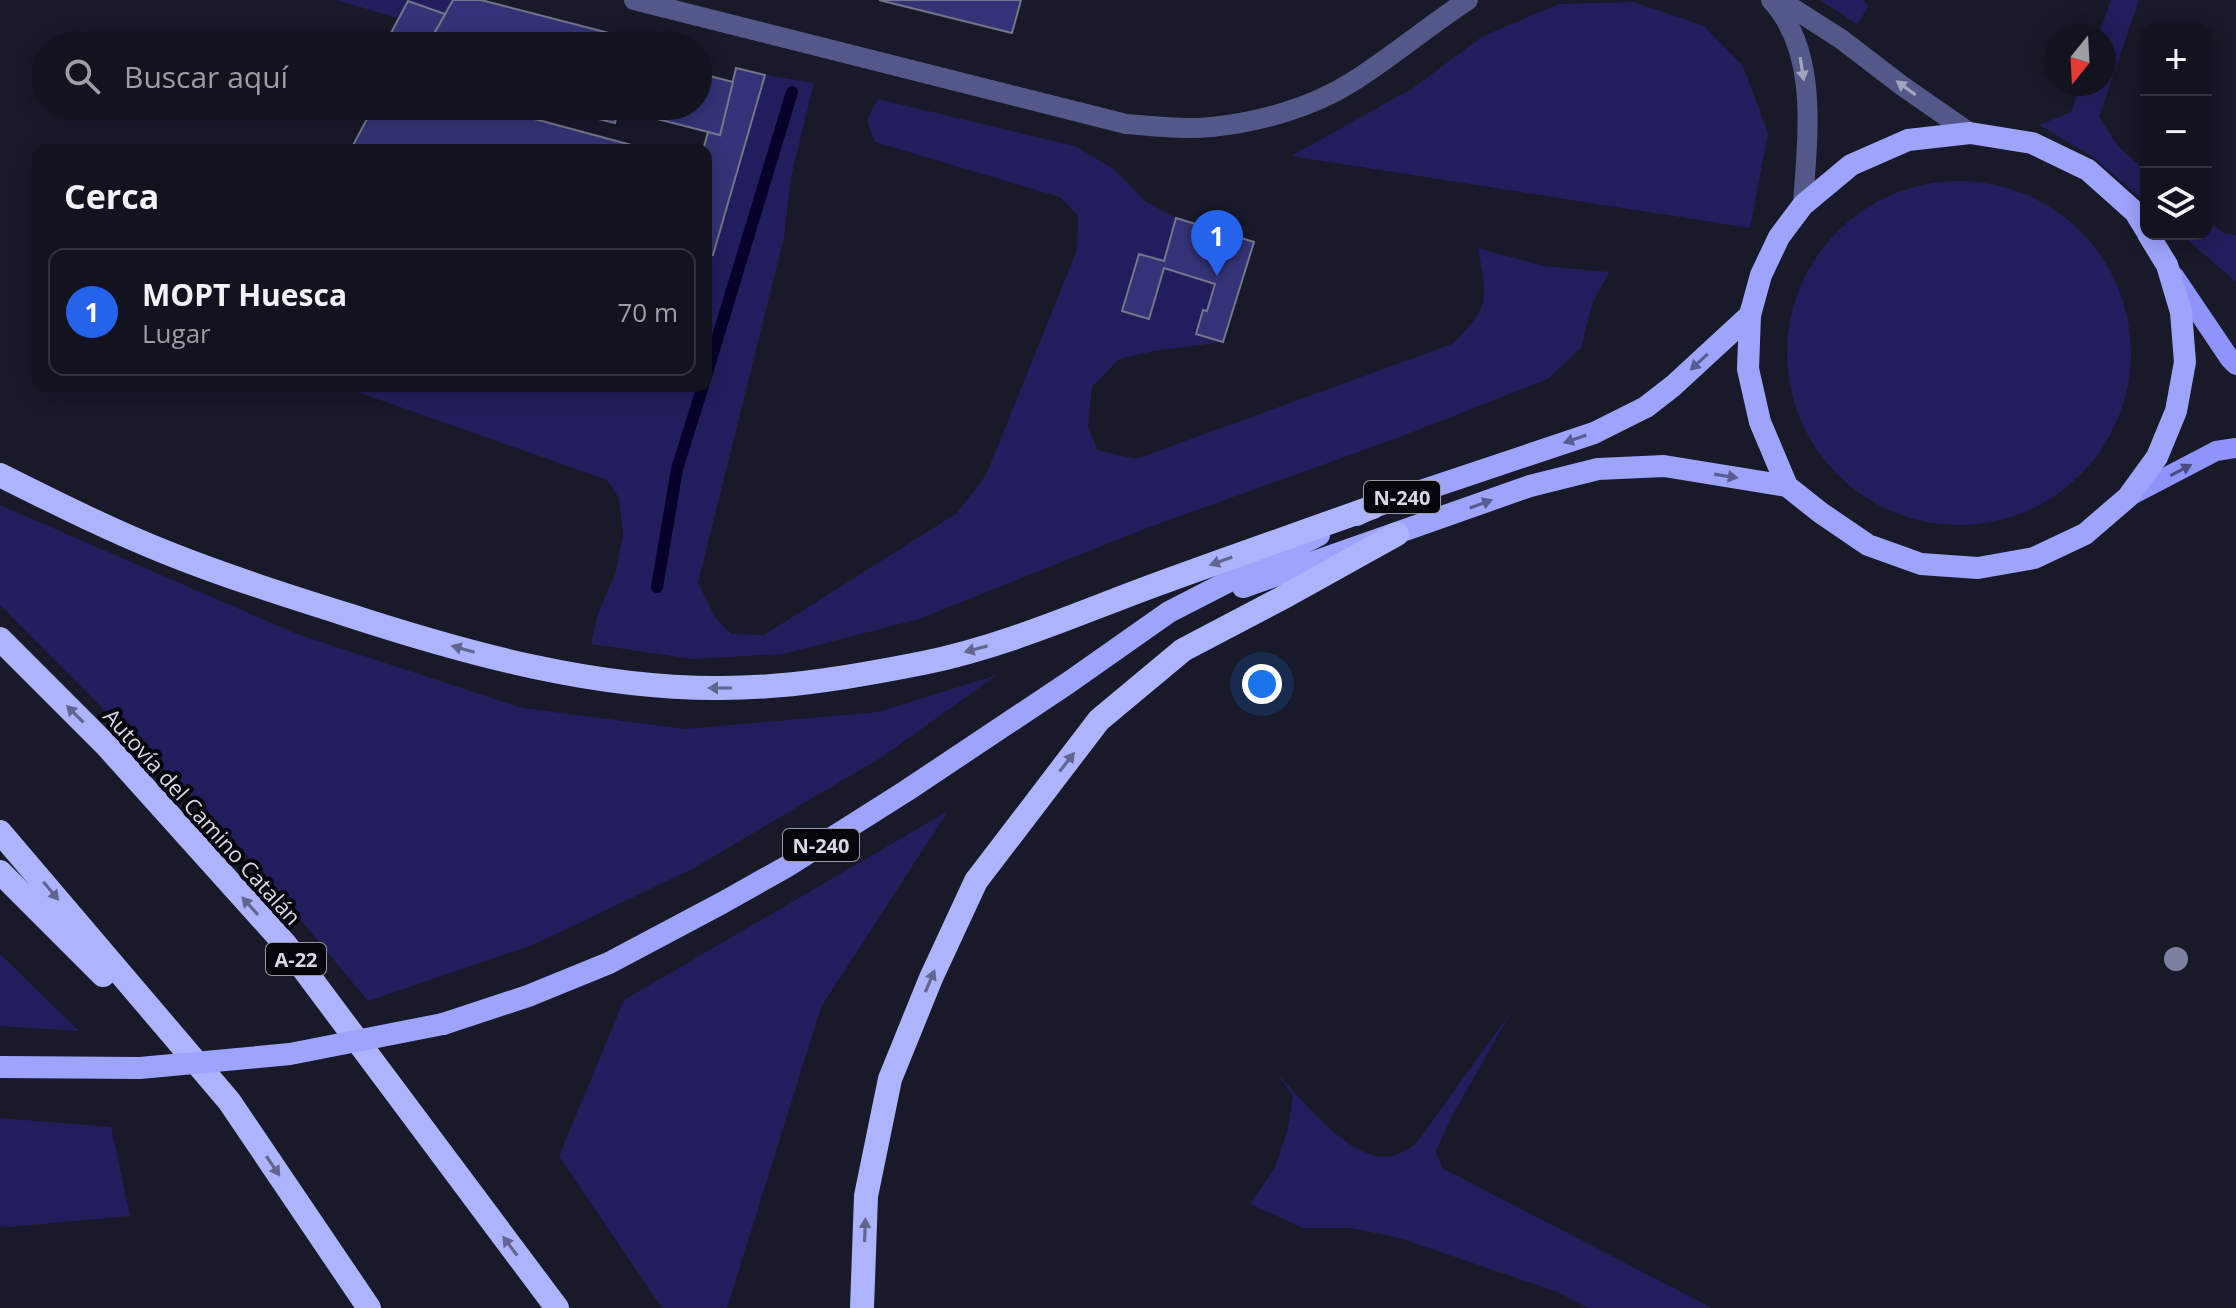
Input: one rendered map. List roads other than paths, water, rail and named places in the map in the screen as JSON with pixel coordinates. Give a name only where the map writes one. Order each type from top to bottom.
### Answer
[{"type":"highway","points":[[2140,220],[2135,212],[2088,170],[2032,143],[1970,133],[1908,140],[1851,165],[1803,205],[1779,237],[1761,275],[1750,315],[1748,369],[1760,422],[1787,486],[1868,545],[1921,564],[1978,568],[2034,558],[2085,534],[2128,497],[2157,457],[2176,411],[2185,362],[2181,312],[2167,265],[2152,240]]},
{"type":"highway","name":"N-240","points":[[0,1067],[140,1068],[290,1054],[443,1024],[528,996],[609,963],[786,867],[1019,717],[1169,612],[1373,507],[1594,433],[1646,407],[1750,315]]},
{"type":"highway","name":"N-240","points":[[1169,612],[1530,486],[1598,469],[1664,466],[1787,486]]},
{"type":"highway","points":[[0,475],[169,554],[386,628],[484,655],[582,676],[651,685],[722,688],[807,683],[926,662],[1016,638],[1373,507]]},
{"type":"highway","points":[[862,1308],[866,1196],[890,1079],[931,978],[976,881],[1099,720],[1183,650],[1397,534]]},
{"type":"highway","name":"Autovía del Camino Catalán","points":[[0,639],[106,745],[285,944],[557,1308]]},
{"type":"highway","points":[[0,832],[229,1101],[369,1308]]},
{"type":"highway","points":[[0,872],[229,1101]]},
{"type":"main road","points":[[2167,265],[2236,365]]},
{"type":"main road","points":[[2128,497],[2216,451],[2236,448]]},
{"type":"street","points":[[634,0],[1126,124],[1168,128],[1211,127],[1266,117],[1302,106],[1348,85],[1468,0]]},
{"type":"street","points":[[1771,0],[1783,13],[1796,39],[1803,71],[1808,118],[1803,205]]},
{"type":"street","points":[[1780,0],[1841,39],[1970,133]]},
{"type":"waterway","points":[[712,356],[792,92]]},
{"type":"waterway","points":[[657,587],[677,469],[701,392]]},
{"type":"place","name":"MOPT Huesca","points":[[1217,276]]}]
